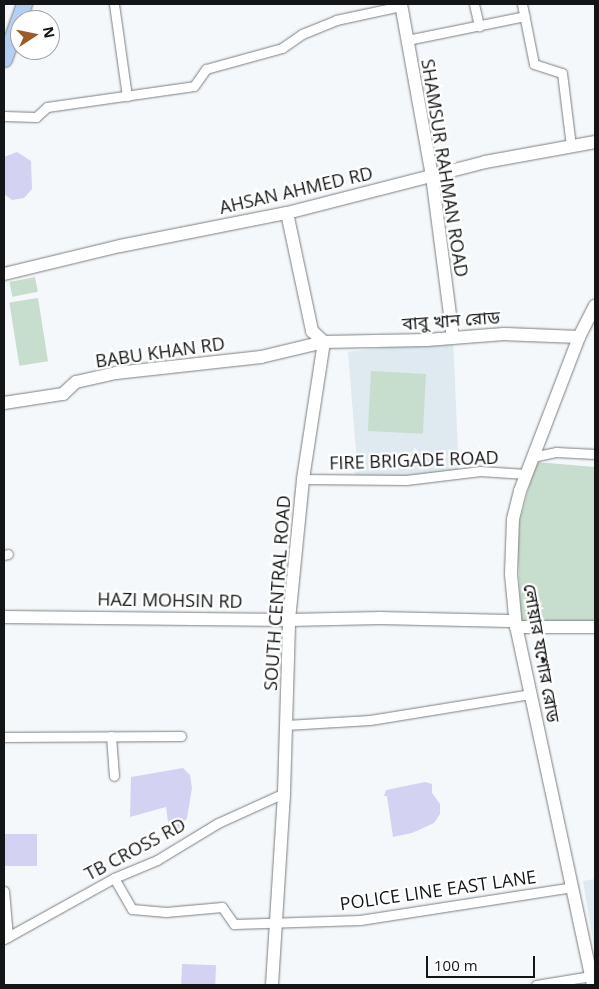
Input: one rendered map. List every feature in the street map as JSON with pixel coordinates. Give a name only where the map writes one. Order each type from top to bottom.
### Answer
[{"type":"highway","points":[[4,45],[18,4]]},
{"type":"highway","points":[[4,59],[24,4]]},
{"type":"street","points":[[114,4],[126,96]]},
{"type":"street","points":[[474,4],[480,26]]},
{"type":"street","points":[[522,4],[534,64],[562,73],[571,146]]},
{"type":"street","points":[[4,116],[36,116],[47,107],[194,86],[206,69],[282,48],[302,34],[336,20],[401,5]]},
{"type":"street","name":"SHAMSUR RAHMAN ROAD","points":[[401,5],[432,176],[453,338]]},
{"type":"street","points":[[407,40],[525,16]]},
{"type":"street","name":"AHSAN AHMED RD","points":[[4,274],[120,246],[287,213],[432,176],[595,142]]},
{"type":"street","points":[[287,213],[312,331],[324,342]]},
{"type":"street","name":"লোয়ার যশোর রোড","points":[[592,981],[516,624],[511,574],[513,519],[526,474],[564,384],[579,337],[595,306]]},
{"type":"street","name":"বাবু খান রোড","points":[[324,342],[453,338],[504,334],[579,337]]},
{"type":"street","name":"BABU KHAN RD","points":[[4,403],[63,394],[76,382],[116,373],[261,357],[324,342]]},
{"type":"street","name":"SOUTH CENTRAL ROAD","points":[[272,985],[278,920],[290,620],[303,479],[324,342]]},
{"type":"street","points":[[532,457],[556,452],[595,454]]},
{"type":"street","name":"FIRE BRIGADE ROAD","points":[[303,479],[406,480],[480,471],[526,474]]},
{"type":"street","name":"HAZI MOHSIN RD","points":[[4,617],[290,620],[380,618],[595,627]]},
{"type":"street","points":[[286,725],[370,720],[530,694]]},
{"type":"street","points":[[112,736],[114,776]]},
{"type":"street","points":[[4,737],[181,736]]},
{"type":"street","name":"TB CROSS RD","points":[[6,938],[114,878],[157,860],[218,823],[284,793]]},
{"type":"street","name":"POLICE LINE EAST LANE","points":[[114,878],[132,909],[166,912],[222,907],[234,924],[278,920],[360,920],[572,887]]},
{"type":"street","points":[[4,891],[6,938]]},
{"type":"street","points":[[536,985],[592,981]]},
{"type":"shaded area","points":[[453,338],[459,473],[355,479],[356,451],[348,352]]},
{"type":"shaded area","points":[[595,879],[595,952],[583,881]]},
{"type":"green space","points":[[35,277],[38,292],[12,297],[9,282]]},
{"type":"green space","points":[[38,298],[48,361],[19,366],[9,303]]},
{"type":"green space","points":[[371,371],[426,374],[423,434],[368,431]]},
{"type":"green space","points":[[536,462],[595,467],[595,625],[521,621],[517,531]]},
{"type":"water","points":[[17,152],[31,161],[32,189],[24,198],[12,200],[4,194],[4,157]]},
{"type":"water","points":[[183,768],[190,775],[192,788],[187,818],[179,829],[169,829],[166,807],[130,817],[131,777]]},
{"type":"water","points":[[425,782],[432,784],[432,793],[440,804],[440,814],[434,823],[412,833],[393,837],[387,796],[384,796],[386,790]]},
{"type":"water","points":[[4,834],[37,834],[37,866],[4,866]]},
{"type":"water","points":[[182,964],[216,965],[215,985],[181,985]]}]
